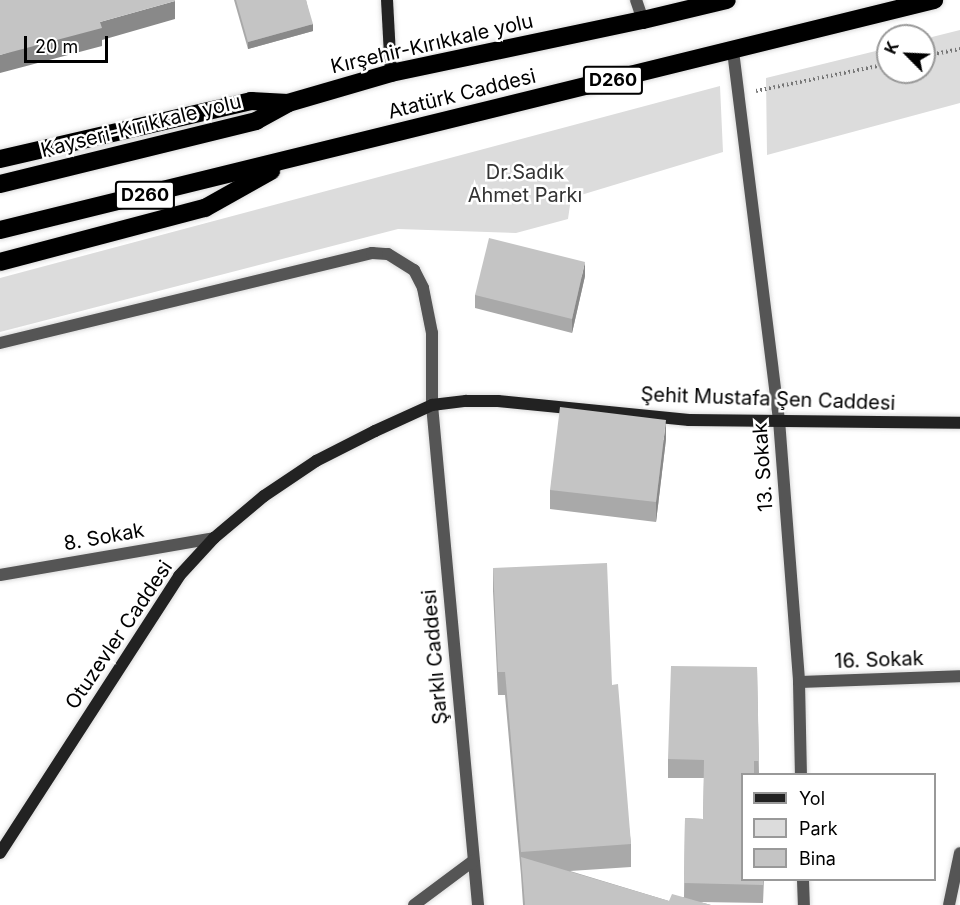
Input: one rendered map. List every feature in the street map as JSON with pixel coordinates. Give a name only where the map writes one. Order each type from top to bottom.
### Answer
[{"type":"highway","name":"Kırşehir-Kırıkkale yolu","points":[[288,103],[391,73],[727,0]]},
{"type":"highway","name":"Atatürk Caddesi","points":[[0,230],[934,0]]},
{"type":"highway","points":[[0,159],[251,100],[288,103]]},
{"type":"highway","name":"Kayseri-Kırıkkale yolu","points":[[0,184],[256,121],[288,103]]},
{"type":"highway","points":[[0,262],[205,208],[291,160]]},
{"type":"street","points":[[387,0],[391,73]]},
{"type":"street","points":[[636,0],[643,20]]},
{"type":"street","name":"13. Sokak","points":[[733,51],[779,420],[799,682],[801,773]]},
{"type":"street","name":"Şarklı Caddesi","points":[[0,343],[372,253],[388,254],[414,270],[423,288],[432,333],[432,405],[478,905]]},
{"type":"street","name":"Şehit Mustafa Şen Caddesi","points":[[432,405],[466,401],[498,401],[689,420],[960,423]]},
{"type":"street","name":"Otuzevler Caddesi","points":[[0,853],[179,576],[214,538],[264,496],[316,461],[432,405]]},
{"type":"street","name":"8. Sokak","points":[[0,574],[214,538]]},
{"type":"street","name":"16. Sokak","points":[[799,682],[960,676]]},
{"type":"street","points":[[949,905],[960,853]]},
{"type":"street","points":[[414,905],[474,861]]},
{"type":"street","points":[[803,881],[804,905]]},
{"type":"path","points":[[936,54],[960,49]]},
{"type":"path","points":[[738,95],[876,66]]},
{"type":"green space","points":[[960,30],[960,103],[767,155],[766,78],[876,51],[876,84],[936,84],[936,36]]},
{"type":"green space","name":"Dr.Sadık Ahmet Parkı","points":[[720,86],[723,152],[571,198],[568,219],[516,233],[398,229],[0,332],[0,278]]},
{"type":"building","points":[[0,0],[175,1],[100,22],[102,28],[0,55]]},
{"type":"building","points":[[236,0],[306,0],[313,24],[248,42]]},
{"type":"building","points":[[489,238],[585,262],[572,319],[475,295]]},
{"type":"building","points":[[560,407],[666,420],[656,502],[550,490]]},
{"type":"building","points":[[607,563],[612,685],[618,684],[631,844],[521,852],[505,672],[498,672],[493,568]]},
{"type":"building","points":[[671,666],[757,667],[759,761],[754,761],[754,773],[741,773],[741,881],[763,881],[763,885],[684,883],[685,818],[703,819],[704,760],[668,759]]},
{"type":"building","points":[[521,857],[669,901],[672,894],[711,905],[525,905]]}]
